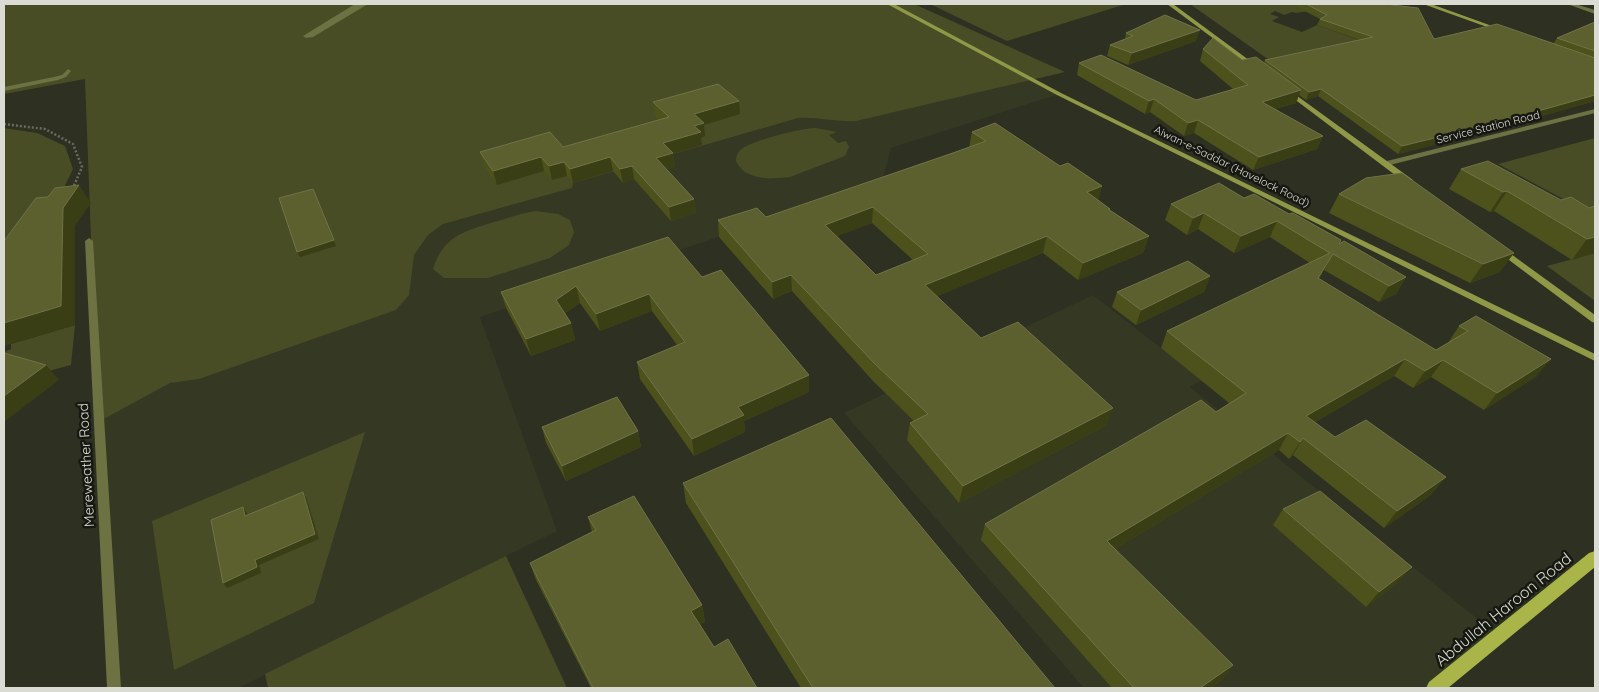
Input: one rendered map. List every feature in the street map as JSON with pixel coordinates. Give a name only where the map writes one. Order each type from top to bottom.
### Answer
[{"type":"main road","name":"Aiwan-e-Saddar (Havelock Road)","points":[[890,4],[1059,94],[1567,344]]},
{"type":"main road","points":[[1170,4],[1266,75]]},
{"type":"main road","points":[[1426,4],[1511,34]]},
{"type":"main road","points":[[1282,87],[1418,188]]},
{"type":"main road","points":[[1490,241],[1595,320]]},
{"type":"main road","points":[[1567,344],[1595,358]]},
{"type":"main road","points":[[1567,344],[1595,367]]},
{"type":"main road","name":"Abdullah Haroon Road","points":[[1435,688],[1595,558]]},
{"type":"street","points":[[359,4],[306,36],[311,36],[365,4]]},
{"type":"street","points":[[1570,4],[1595,12]]},
{"type":"street","points":[[4,89],[56,79],[64,76],[68,71]]},
{"type":"street","name":"Service Station Road","points":[[1386,164],[1595,111]]},
{"type":"street","name":"Mereweather Road","points":[[89,241],[114,688]]},
{"type":"path","points":[[4,124],[45,129],[73,144],[82,167],[72,190]]},
{"type":"shaded area","points":[[891,4],[1059,94],[891,148],[882,182],[480,317],[557,531],[238,688],[108,688],[85,78]]},
{"type":"shaded area","points":[[1093,295],[1202,380],[1190,387],[1500,637],[1427,688],[1084,688],[844,413]]},
{"type":"green space","points":[[4,4],[914,4],[1065,72],[856,121],[798,118],[573,183],[572,188],[443,224],[428,235],[414,255],[409,295],[396,310],[199,379],[170,383],[98,422],[85,79],[4,94]]},
{"type":"green space","points":[[930,4],[1126,4],[1007,41]]},
{"type":"green space","points":[[1190,4],[1291,4],[1316,10],[1292,12],[1284,15],[1275,11],[1270,14],[1279,17],[1272,21],[1302,32],[1317,25],[1359,40],[1367,45],[1275,64]]},
{"type":"green space","points":[[4,128],[37,133],[65,146],[73,169],[59,198],[4,243]]},
{"type":"green space","points":[[816,128],[837,132],[829,135],[838,143],[846,141],[849,147],[845,156],[790,177],[775,178],[752,175],[740,168],[736,161],[740,151],[749,145],[778,135]]},
{"type":"green space","points":[[1595,138],[1595,216],[1498,164]]},
{"type":"green space","points":[[536,211],[558,214],[570,220],[574,232],[569,245],[550,258],[488,278],[444,278],[433,269],[443,249],[456,237],[483,225]]},
{"type":"green space","points":[[1595,253],[1595,301],[1547,266]]},
{"type":"green space","points":[[75,325],[71,365],[37,374],[4,372],[4,352],[11,349],[11,344]]},
{"type":"green space","points":[[365,432],[314,603],[174,670],[152,521]]},
{"type":"green space","points":[[506,556],[567,688],[268,688],[265,674]]},
{"type":"building","points":[[1306,4],[1389,4],[1418,8],[1434,39],[1497,24],[1595,58],[1595,95],[1532,114],[1402,146],[1321,89],[1309,92],[1265,60],[1373,37],[1320,19],[1327,15]]},
{"type":"building","points":[[1165,15],[1200,30],[1132,53],[1110,45],[1133,36],[1126,33]]},
{"type":"building","points":[[1595,22],[1595,51],[1557,38]]},
{"type":"building","points":[[1213,38],[1242,60],[1256,57],[1301,90],[1262,102],[1323,136],[1259,157],[1198,120],[1188,123],[1154,99],[1149,101],[1079,63],[1101,55],[1196,100],[1248,85],[1203,49]]},
{"type":"building","points":[[718,84],[739,101],[694,114],[704,123],[694,126],[701,132],[663,143],[673,153],[656,158],[694,199],[669,207],[632,166],[620,169],[610,157],[570,169],[564,162],[549,166],[541,157],[493,171],[480,152],[550,132],[563,147],[669,117],[653,102]]},
{"type":"building","points":[[995,123],[1060,166],[1068,163],[1102,186],[1087,192],[1110,209],[1108,209],[1149,236],[1083,263],[1047,236],[925,285],[981,338],[1018,322],[1113,408],[963,486],[910,423],[928,414],[875,364],[791,275],[772,282],[718,220],[757,208],[766,217],[986,141],[972,132]],"holes":[[[873,207],[928,254],[876,275],[825,225]]]},
{"type":"building","points":[[1488,161],[1561,200],[1571,197],[1589,208],[1595,206],[1595,237],[1587,239],[1507,191],[1503,192],[1461,169]]},
{"type":"building","points":[[1402,173],[1514,253],[1483,264],[1339,194],[1366,178]]},
{"type":"building","points":[[1219,183],[1244,198],[1254,194],[1289,214],[1293,213],[1341,240],[1339,244],[1344,241],[1406,277],[1389,286],[1333,254],[1318,278],[1436,350],[1468,331],[1459,326],[1476,316],[1551,359],[1497,393],[1443,360],[1425,371],[1405,359],[1306,416],[1335,437],[1366,420],[1446,477],[1397,511],[1303,438],[1300,442],[1288,433],[1107,541],[1233,665],[1200,688],[1134,688],[985,524],[1201,400],[1216,412],[1246,393],[1167,331],[1330,253],[1277,221],[1241,236],[1204,213],[1193,218],[1171,204]]},
{"type":"building","points":[[79,185],[63,208],[61,306],[4,323],[4,241],[36,198],[48,197],[55,188]]},
{"type":"building","points":[[313,189],[334,240],[297,252],[279,198]]},
{"type":"building","points":[[668,237],[702,277],[721,270],[809,375],[738,407],[744,415],[692,439],[637,362],[685,342],[649,294],[596,314],[576,286],[556,300],[571,323],[526,339],[501,292]]},
{"type":"building","points":[[1188,261],[1210,276],[1141,310],[1117,292]]},
{"type":"building","points":[[4,353],[46,365],[4,396]]},
{"type":"building","points":[[617,397],[638,431],[562,466],[542,427]]},
{"type":"building","points":[[831,418],[1055,688],[813,688],[683,483]]},
{"type":"building","points":[[1320,491],[1412,567],[1379,592],[1283,509]]},
{"type":"building","points":[[303,492],[315,534],[255,560],[257,567],[223,583],[211,520],[243,507],[245,516]]},
{"type":"building","points":[[634,496],[702,605],[691,611],[714,647],[728,639],[757,688],[593,688],[530,563],[596,530],[588,517]]}]
